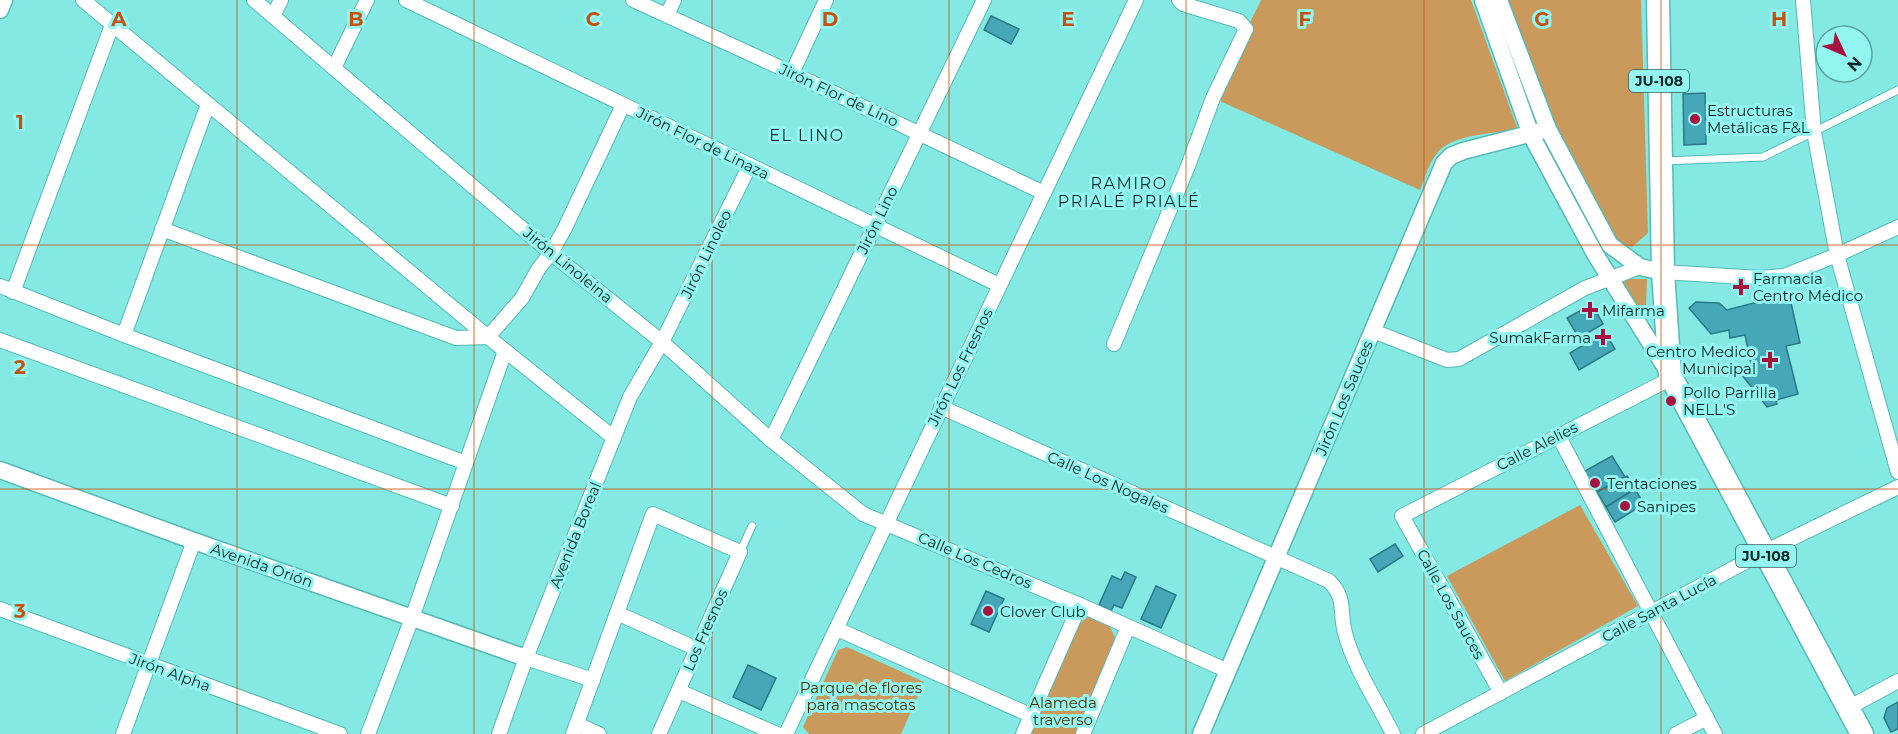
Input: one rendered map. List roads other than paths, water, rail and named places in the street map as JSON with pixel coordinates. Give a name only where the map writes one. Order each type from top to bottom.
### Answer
[{"type":"main road","name":"JU-108","points":[[1658,0],[1663,272],[1671,377],[1863,734]]},
{"type":"street","points":[[0,10],[4,0]]},
{"type":"street","points":[[82,0],[505,351],[614,438]]},
{"type":"street","name":"Jirón Linoleina","points":[[254,0],[551,253],[662,342],[771,440],[863,514],[886,522]]},
{"type":"street","points":[[273,16],[281,0]]},
{"type":"street","points":[[334,68],[367,0]]},
{"type":"street","name":"Jirón Flor de Linaza","points":[[406,0],[999,285]]},
{"type":"street","name":"Jirón Flor de Lino","points":[[633,0],[1044,193]]},
{"type":"street","points":[[667,15],[674,0]]},
{"type":"street","points":[[792,73],[826,0]]},
{"type":"street","name":"Jirón Lino","points":[[771,440],[984,0]]},
{"type":"street","name":"Jirón Los Fresnos","points":[[786,734],[1136,0]]},
{"type":"street","points":[[1114,344],[1188,166],[1213,98],[1246,29],[1239,21],[1183,4],[1179,0]]},
{"type":"street","points":[[1483,0],[1531,135],[1610,279],[1671,377]]},
{"type":"street","points":[[1499,0],[1548,129],[1610,244],[1640,267],[1663,272],[1760,278],[1784,276],[1898,227]]},
{"type":"street","points":[[1803,0],[1814,132],[1837,255],[1898,472]]},
{"type":"street","points":[[112,25],[7,289],[466,463]]},
{"type":"street","points":[[124,335],[208,104]]},
{"type":"street","points":[[162,229],[456,338],[488,337],[522,298],[539,268],[551,253],[623,105]]},
{"type":"street","name":"Jirón Los Sauces","points":[[1201,734],[1444,163],[1451,156],[1462,151],[1548,129]]},
{"type":"street","name":"Jirón Linoleo","points":[[662,342],[750,165]]},
{"type":"street","points":[[1372,331],[1447,360],[1459,359],[1585,288],[1640,267]]},
{"type":"street","points":[[0,340],[452,506]]},
{"type":"street","name":"Avenida Boreal","points":[[499,734],[526,658],[630,397],[662,342]]},
{"type":"street","points":[[368,734],[412,618],[505,351]]},
{"type":"street","name":"Calle Alelies","points":[[1402,516],[1671,377]]},
{"type":"street","name":"Calle Los Nogales","points":[[941,407],[1329,581],[1341,596],[1344,631],[1351,651],[1393,734]]},
{"type":"street","points":[[1558,435],[1715,734]]},
{"type":"street","name":"Avenida Orión","points":[[0,470],[526,658]]},
{"type":"street","name":"Calle Santa Lucía","points":[[1423,734],[1764,552],[1898,487]]},
{"type":"street","points":[[599,734],[575,729],[653,514],[740,552]]},
{"type":"street","name":"Calle Los Sauces","points":[[1402,516],[1501,693]]},
{"type":"street","name":"Calle Los Cedros","points":[[886,522],[1228,671]]},
{"type":"street","points":[[123,734],[194,541]]},
{"type":"street","name":"Los Fresnos","points":[[659,734],[740,552]]},
{"type":"street","points":[[1023,734],[1080,605]]},
{"type":"street","name":"Jirón Alpha","points":[[0,609],[340,734]]},
{"type":"street","points":[[617,613],[697,649]]},
{"type":"street","points":[[1083,734],[1128,627]]},
{"type":"street","points":[[837,628],[1030,715]]},
{"type":"street","points":[[526,658],[593,680]]},
{"type":"street","points":[[1848,708],[1898,681]]},
{"type":"street","points":[[679,690],[777,734]]},
{"type":"street","points":[[1676,734],[1707,718]]},
{"type":"lane","points":[[1661,161],[1763,157],[1898,90]]},
{"type":"lane","name":"Los Fresnos","points":[[740,552],[752,526]]},
{"type":"place","name":"Estructuras Metálicas F&L","points":[[1695,119]]},
{"type":"place","name":"Farmacia Centro Médico","points":[[1741,287]]},
{"type":"place","name":"Mifarma","points":[[1590,310]]},
{"type":"place","name":"SumakFarma","points":[[1603,337]]},
{"type":"place","name":"Centro Medico Municipal","points":[[1770,360]]},
{"type":"place","name":"Pollo Parrilla NELL'S","points":[[1671,401]]},
{"type":"place","name":"Tentaciones","points":[[1595,483]]},
{"type":"place","name":"Sanipes","points":[[1625,506]]},
{"type":"place","name":"Clover Club","points":[[988,611]]},
{"type":"district","name":"EL LINO","points":[[807,135]]},
{"type":"district","name":"RAMIRO PRIALÉ PRIALÉ","points":[[1129,192]]},
{"type":"park label","name":"Parque de flores para mascotas","points":[[861,696]]},
{"type":"park label","name":"Alameda traverso","points":[[1063,710]]}]
